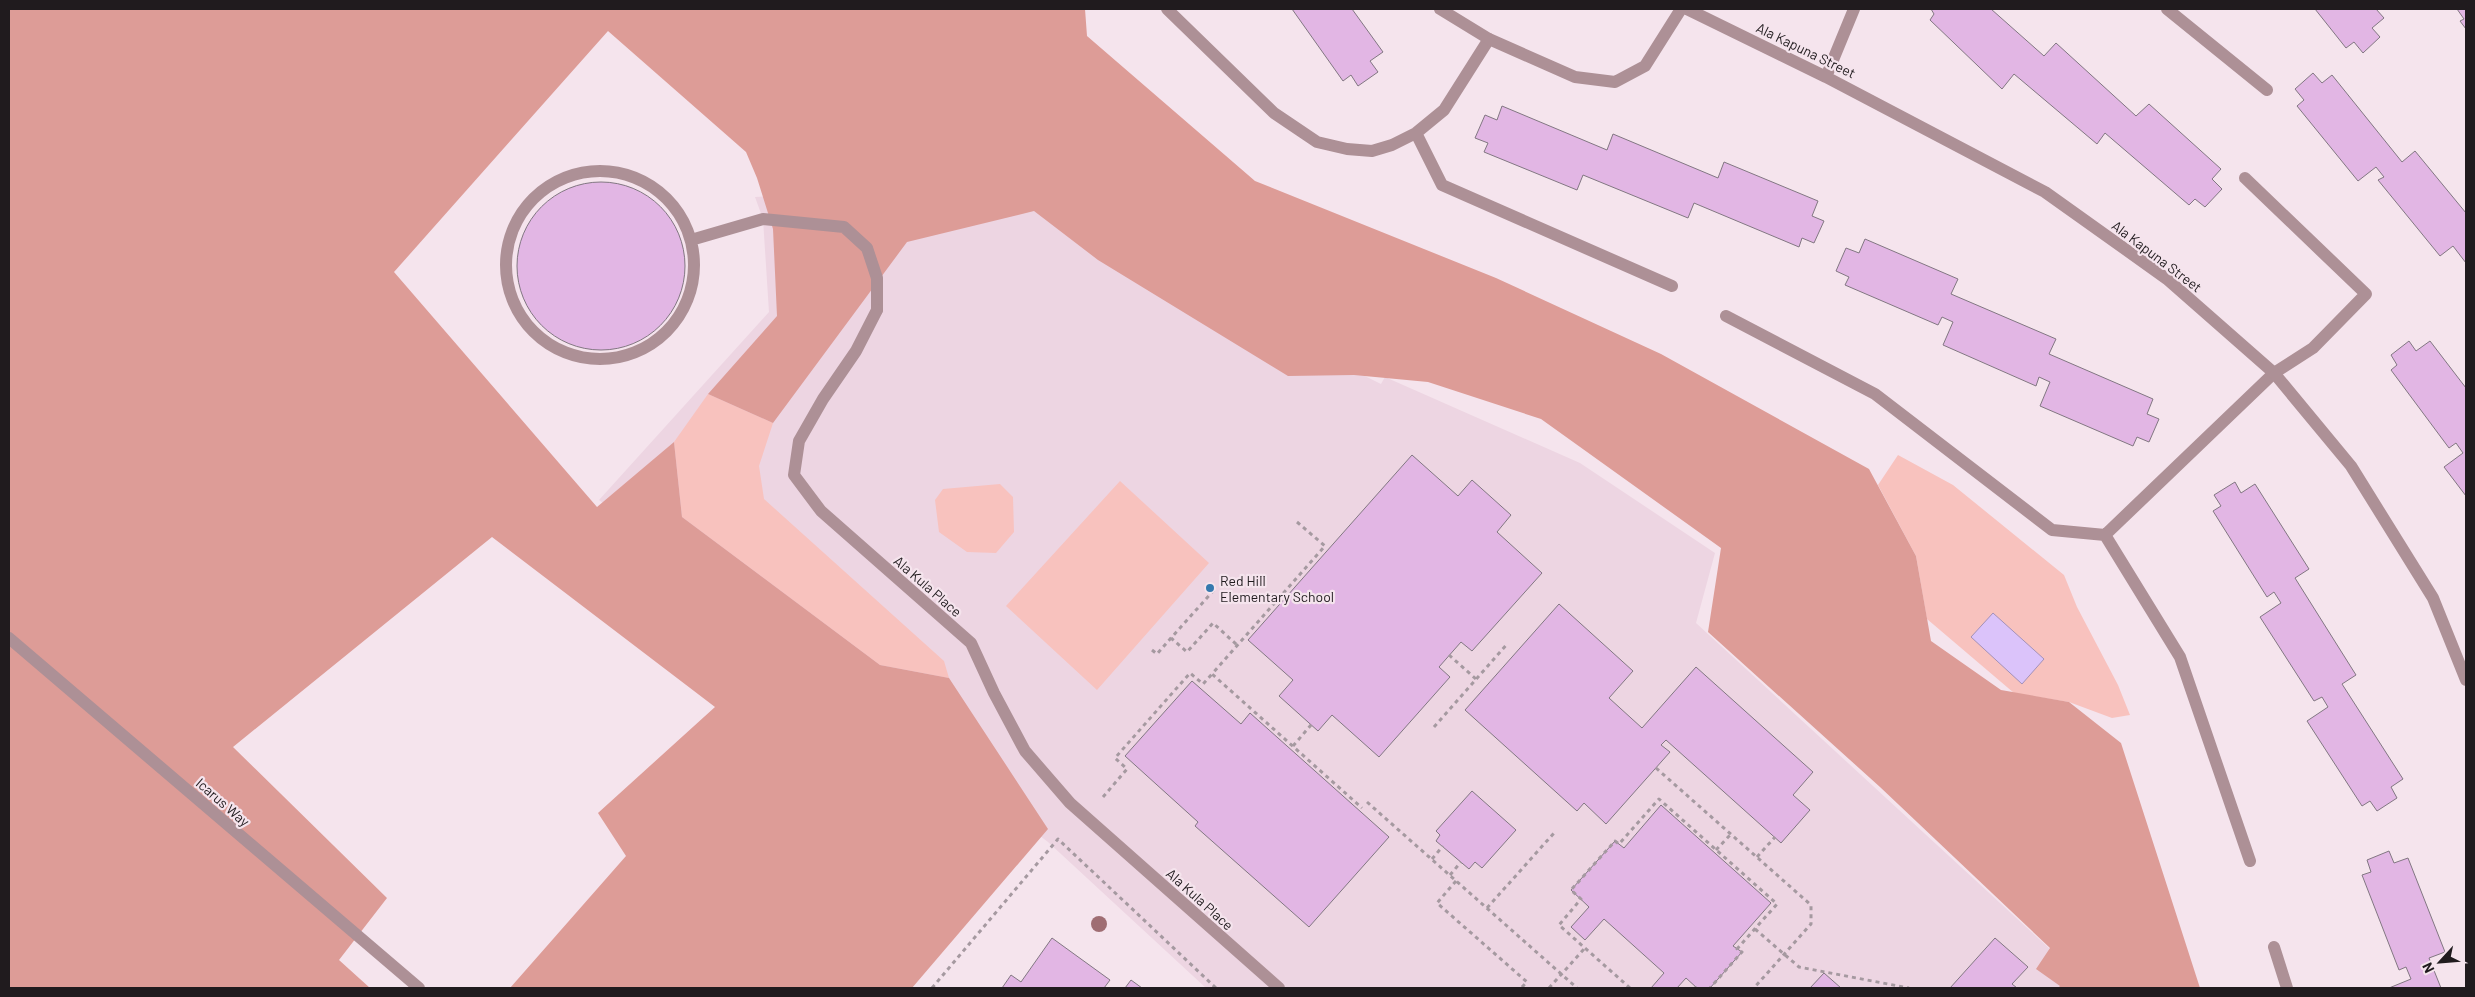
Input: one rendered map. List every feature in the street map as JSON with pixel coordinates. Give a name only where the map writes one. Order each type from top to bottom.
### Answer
[{"type":"street","points":[[1167,9],[1274,113],[1317,142],[1346,149],[1372,151],[1392,145],[1416,133],[1444,110],[1489,39]]},
{"type":"street","points":[[1440,9],[1489,39],[1575,77],[1615,82],[1645,66],[1681,9]]},
{"type":"street","name":"Ala Kapuna Street","points":[[1687,9],[1826,77],[2045,192],[2167,279],[2274,373],[2350,466],[2428,590],[2466,680]]},
{"type":"street","points":[[1826,77],[1854,9]]},
{"type":"street","points":[[2167,9],[2268,90]]},
{"type":"street","points":[[1416,133],[1442,185],[1672,286]]},
{"type":"street","points":[[608,171],[630,176],[651,186],[668,200],[682,219],[690,240],[694,262],[692,285],[685,307],[673,326],[657,341],[637,353],[615,358],[592,359],[570,355],[550,345],[532,330],[519,312],[510,291],[506,268],[508,246],[516,224],[528,205],[544,190],[564,178],[585,172],[608,171]]},
{"type":"street","points":[[1726,316],[1875,394],[2052,530],[2105,535],[2274,373],[2313,348],[2366,294],[2245,178]]},
{"type":"street","name":"Ala Kula Place","points":[[690,240],[763,219],[844,227],[867,248],[877,278],[877,310],[856,351],[822,399],[799,441],[794,475],[821,511],[971,643],[994,693],[1026,751],[1070,803],[1279,988]]},
{"type":"street","points":[[2105,535],[2180,657],[2250,861]]},
{"type":"street","name":"Icarus Way","points":[[9,638],[419,988]]},
{"type":"street","points":[[2274,947],[2287,988]]},
{"type":"path","points":[[1085,816],[1127,769],[1115,758],[1127,744],[1190,673],[1203,684],[1324,546],[1298,522]]},
{"type":"path","points":[[1152,650],[1157,654],[1214,590]]},
{"type":"path","points":[[1171,638],[1187,652],[1213,624],[1237,645]]},
{"type":"path","points":[[1434,727],[1508,643]]},
{"type":"path","points":[[1449,655],[1476,679]]},
{"type":"path","points":[[1212,674],[1362,808]]},
{"type":"path","points":[[1293,746],[1311,725]]},
{"type":"path","points":[[1656,768],[1811,906],[1811,924],[1754,988]]},
{"type":"path","points":[[1630,988],[1559,925],[1581,899],[1571,890],[1615,841],[1619,844],[1659,799],[1777,904],[1737,949],[1742,952],[1710,988]]},
{"type":"path","points":[[1368,802],[1577,988]]},
{"type":"path","points":[[1487,908],[1554,833]]},
{"type":"path","points":[[1716,850],[1731,834]]},
{"type":"path","points":[[1757,857],[1774,837]]},
{"type":"path","points":[[932,988],[1058,839],[1216,988]]},
{"type":"path","points":[[1432,858],[1443,846]]},
{"type":"path","points":[[1450,875],[1461,862]]},
{"type":"path","points":[[1456,881],[1437,903],[1527,982],[1521,988]]},
{"type":"path","points":[[1755,929],[1799,967],[1909,988]]},
{"type":"path","points":[[1549,988],[1585,948]]},
{"type":"shaded area","points":[[9,9],[1085,9],[1087,36],[1255,181],[1496,278],[1661,354],[1869,469],[1916,556],[1931,641],[2001,690],[2069,702],[2121,743],[2200,988],[2058,988],[2060,986],[2036,969],[2050,948],[1880,787],[1708,632],[1721,548],[1541,419],[1428,382],[1354,375],[1288,376],[1098,260],[1034,211],[907,242],[773,423],[708,394],[777,316],[773,229],[757,178],[746,152],[608,31],[394,272],[597,507],[674,442],[682,517],[880,665],[949,678],[1048,829],[912,988],[510,988],[626,856],[598,813],[715,707],[492,537],[233,747],[387,898],[339,960],[370,988],[9,988]]},
{"type":"shaded area","name":"Red Hill Elementary School","points":[[1022,180],[1071,231],[1381,384],[1385,377],[1580,463],[1715,553],[1696,623],[2076,973],[2081,988],[1206,988],[1048,842],[599,500],[769,312],[763,219],[755,197]]},
{"type":"shaded area","points":[[708,394],[773,423],[759,466],[764,499],[944,661],[949,678],[880,665],[682,517],[674,442]]},
{"type":"shaded area","points":[[1898,455],[1953,485],[2064,575],[2077,607],[2118,685],[2130,715],[2112,718],[2069,702],[2014,693],[1927,619],[1916,556],[1878,485]]},
{"type":"shaded area","points":[[1120,481],[1209,563],[1097,690],[1006,606]]},
{"type":"shaded area","points":[[1000,484],[1013,497],[1014,532],[996,553],[967,552],[939,532],[935,500],[943,489]]},
{"type":"shaded area","points":[[1993,613],[2044,659],[2022,684],[1971,637]]},
{"type":"building","points":[[1292,9],[1352,9],[1383,52],[1370,61],[1378,72],[1358,86],[1351,75],[1343,81]]},
{"type":"building","points":[[1931,9],[1991,9],[2044,56],[2056,43],[2136,116],[2149,104],[2221,169],[2212,179],[2222,189],[2205,207],[2195,199],[2189,205],[2105,133],[2097,144],[2014,74],[2002,89],[1930,20],[1934,14]]},
{"type":"building","points":[[2315,9],[2376,9],[2384,18],[2372,28],[2380,37],[2363,53],[2354,42],[2346,48]]},
{"type":"building","points":[[2457,9],[2466,9],[2466,29],[2460,21],[2464,19]]},
{"type":"building","points":[[2313,73],[2322,83],[2332,75],[2402,162],[2415,151],[2466,213],[2466,263],[2453,246],[2440,256],[2378,180],[2384,177],[2376,167],[2358,181],[2297,106],[2304,100],[2295,89]]},
{"type":"building","points":[[1502,106],[1607,150],[1613,134],[1718,178],[1724,162],[1818,201],[1812,216],[1824,221],[1814,243],[1802,238],[1799,247],[1694,203],[1688,218],[1583,175],[1577,190],[1484,152],[1488,143],[1475,138],[1485,115],[1497,120]]},
{"type":"building","points":[[601,182],[625,186],[641,192],[666,213],[675,226],[681,242],[685,266],[681,290],[675,306],[654,331],[641,340],[625,346],[601,350],[577,346],[561,340],[536,319],[527,306],[521,290],[517,266],[521,242],[527,226],[548,201],[561,192],[577,186]]},
{"type":"building","points":[[1865,239],[1958,279],[1951,294],[2056,339],[2049,354],[2153,399],[2147,414],[2159,419],[2149,442],[2137,437],[2133,446],[2040,406],[2050,382],[2039,377],[2036,386],[1943,345],[1953,322],[1942,317],[1938,325],[1845,285],[1849,277],[1836,271],[1846,248],[1859,253]]},
{"type":"building","points":[[2409,341],[2416,351],[2430,341],[2466,388],[2466,496],[2444,467],[2463,453],[2456,443],[2449,448],[2391,370],[2397,365],[2391,355]]},
{"type":"building","points":[[1412,455],[1458,496],[1472,480],[1511,515],[1497,532],[1542,573],[1472,651],[1461,642],[1439,667],[1450,677],[1379,757],[1332,715],[1318,731],[1279,696],[1293,680],[1248,640]]},
{"type":"building","points":[[2235,482],[2241,493],[2255,484],[2309,569],[2295,578],[2356,675],[2342,684],[2403,779],[2391,787],[2397,798],[2377,811],[2370,801],[2362,806],[2307,721],[2328,707],[2322,697],[2314,701],[2260,617],[2281,603],[2274,592],[2267,597],[2213,511],[2221,506],[2214,495]]},
{"type":"building","points":[[1559,604],[1633,671],[1609,698],[1642,728],[1696,667],[1813,772],[1793,795],[1810,810],[1781,843],[1666,740],[1661,745],[1670,752],[1606,824],[1584,803],[1577,811],[1465,710]]},
{"type":"building","points":[[1192,681],[1241,724],[1250,713],[1389,837],[1309,927],[1195,826],[1198,822],[1125,756]]},
{"type":"building","points":[[1472,791],[1516,830],[1482,868],[1475,862],[1469,869],[1436,841],[1440,835],[1436,831]]},
{"type":"building","points":[[1661,805],[1771,903],[1733,946],[1742,952],[1710,988],[1697,988],[1686,978],[1677,988],[1651,988],[1664,973],[1604,919],[1585,940],[1571,927],[1589,907],[1571,890],[1615,841],[1624,848]]},
{"type":"building","points":[[2389,851],[2394,863],[2408,858],[2445,952],[2429,958],[2441,988],[2389,988],[2411,979],[2406,967],[2399,970],[2362,875],[2371,872],[2367,860]]},
{"type":"building","points":[[1052,938],[1110,980],[1104,988],[1002,988],[1011,975],[1021,982]]},
{"type":"building","points":[[1995,938],[2028,967],[2012,984],[2017,988],[1950,988]]},
{"type":"building","points":[[1824,973],[1841,988],[1810,988]]},
{"type":"building","points":[[1131,980],[1142,988],[1125,988]]},
{"type":"place","name":"Red Hill Elementary School","points":[[1210,588]]}]
